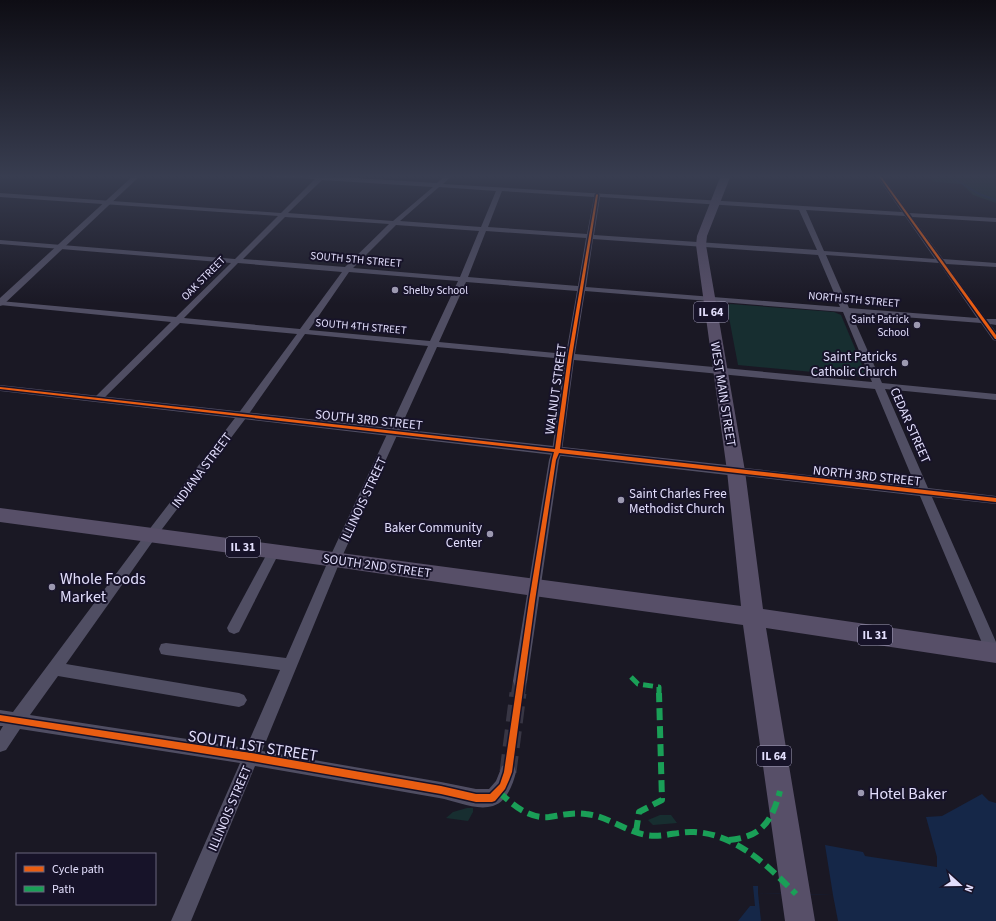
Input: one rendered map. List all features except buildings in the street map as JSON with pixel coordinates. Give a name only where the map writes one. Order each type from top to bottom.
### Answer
[{"type":"main road","name":"WEST MAIN STREET","points":[[709,218],[702,236],[702,245],[736,471],[753,617]]},
{"type":"main road","name":"SOUTH 2ND STREET","points":[[0,515],[335,559],[534,588],[753,617]]},
{"type":"main road","name":"IL 31","points":[[753,617],[995,653]]},
{"type":"main road","name":"IL 64","points":[[753,617],[798,908]]},
{"type":"street","points":[[0,303],[93,218]]},
{"type":"street","name":"OAK STREET","points":[[98,399],[281,218]]},
{"type":"street","points":[[325,218],[996,265]]},
{"type":"street","name":"INDIANA STREET","points":[[0,744],[152,535],[242,416],[347,270],[400,218]]},
{"type":"street","name":"ILLINOIS STREET","points":[[181,921],[335,559],[463,279],[488,218]]},
{"type":"street","name":"WALNUT STREET","points":[[520,681],[593,218]]},
{"type":"street","name":"CEDAR STREET","points":[[806,218],[995,653]]},
{"type":"street","points":[[910,218],[996,338]]},
{"type":"street","points":[[960,218],[996,220]]},
{"type":"street","name":"SOUTH 5TH STREET","points":[[0,242],[709,298]]},
{"type":"street","name":"NORTH 5TH STREET","points":[[709,298],[996,322]]},
{"type":"street","name":"SOUTH 4TH STREET","points":[[0,303],[996,397]]},
{"type":"street","name":"SOUTH 3RD STREET","points":[[0,388],[736,471]]},
{"type":"street","name":"NORTH 3RD STREET","points":[[736,471],[996,500]]},
{"type":"street","points":[[234,628],[274,551]]},
{"type":"street","points":[[166,649],[290,666]]},
{"type":"street","points":[[55,669],[239,700]]},
{"type":"street","name":"SOUTH 1ST STREET","points":[[0,718],[251,757],[441,790],[476,798],[492,798],[506,783],[508,772]]},
{"type":"green space","points":[[730,304],[834,312],[841,315],[867,377],[738,365],[727,307]]},
{"type":"green space","points":[[473,808],[473,812],[468,821],[446,818],[453,812]]},
{"type":"green space","points":[[660,815],[671,815],[677,823],[653,825],[648,820]]},
{"type":"water","points":[[982,794],[989,801],[996,803],[996,921],[738,921],[750,906],[755,906],[753,886],[758,886],[758,893],[833,895],[825,845],[863,852],[865,856],[937,867],[937,857],[926,817],[942,816]]},
{"type":"pier","points":[[758,893],[833,895],[838,921],[761,921]]},
{"type":"tunnel","points":[[518,694],[520,681]]},
{"type":"tunnel","points":[[508,772],[518,693]]},
{"type":"marked path","points":[[631,677],[638,684],[659,687],[662,800],[639,812],[636,832]]},
{"type":"marked path","points":[[729,840],[740,839],[758,832],[764,826],[774,810],[780,791]]},
{"type":"marked path","points":[[499,792],[518,808],[532,815],[547,817],[584,813],[603,818],[632,831],[647,835],[684,832],[711,834],[738,845],[751,854],[775,873],[796,894]]},
{"type":"cycle path","points":[[0,718],[251,757],[441,790],[476,798],[492,798],[506,780],[508,772],[532,601],[593,218]]},
{"type":"cycle path","points":[[910,218],[996,338]]},
{"type":"cycle path","points":[[0,388],[996,500]]},
{"type":"place","name":"Shelby School","points":[[395,290]]},
{"type":"place","name":"Saint Patrick School","points":[[917,325]]},
{"type":"place","name":"Saint Patricks Catholic Church","points":[[905,363]]},
{"type":"place","name":"Saint Charles Free Methodist Church","points":[[621,500]]},
{"type":"place","name":"Baker Community Center","points":[[490,534]]},
{"type":"place","name":"Whole Foods Market","points":[[52,587]]},
{"type":"place","name":"Hotel Baker","points":[[861,793]]}]
